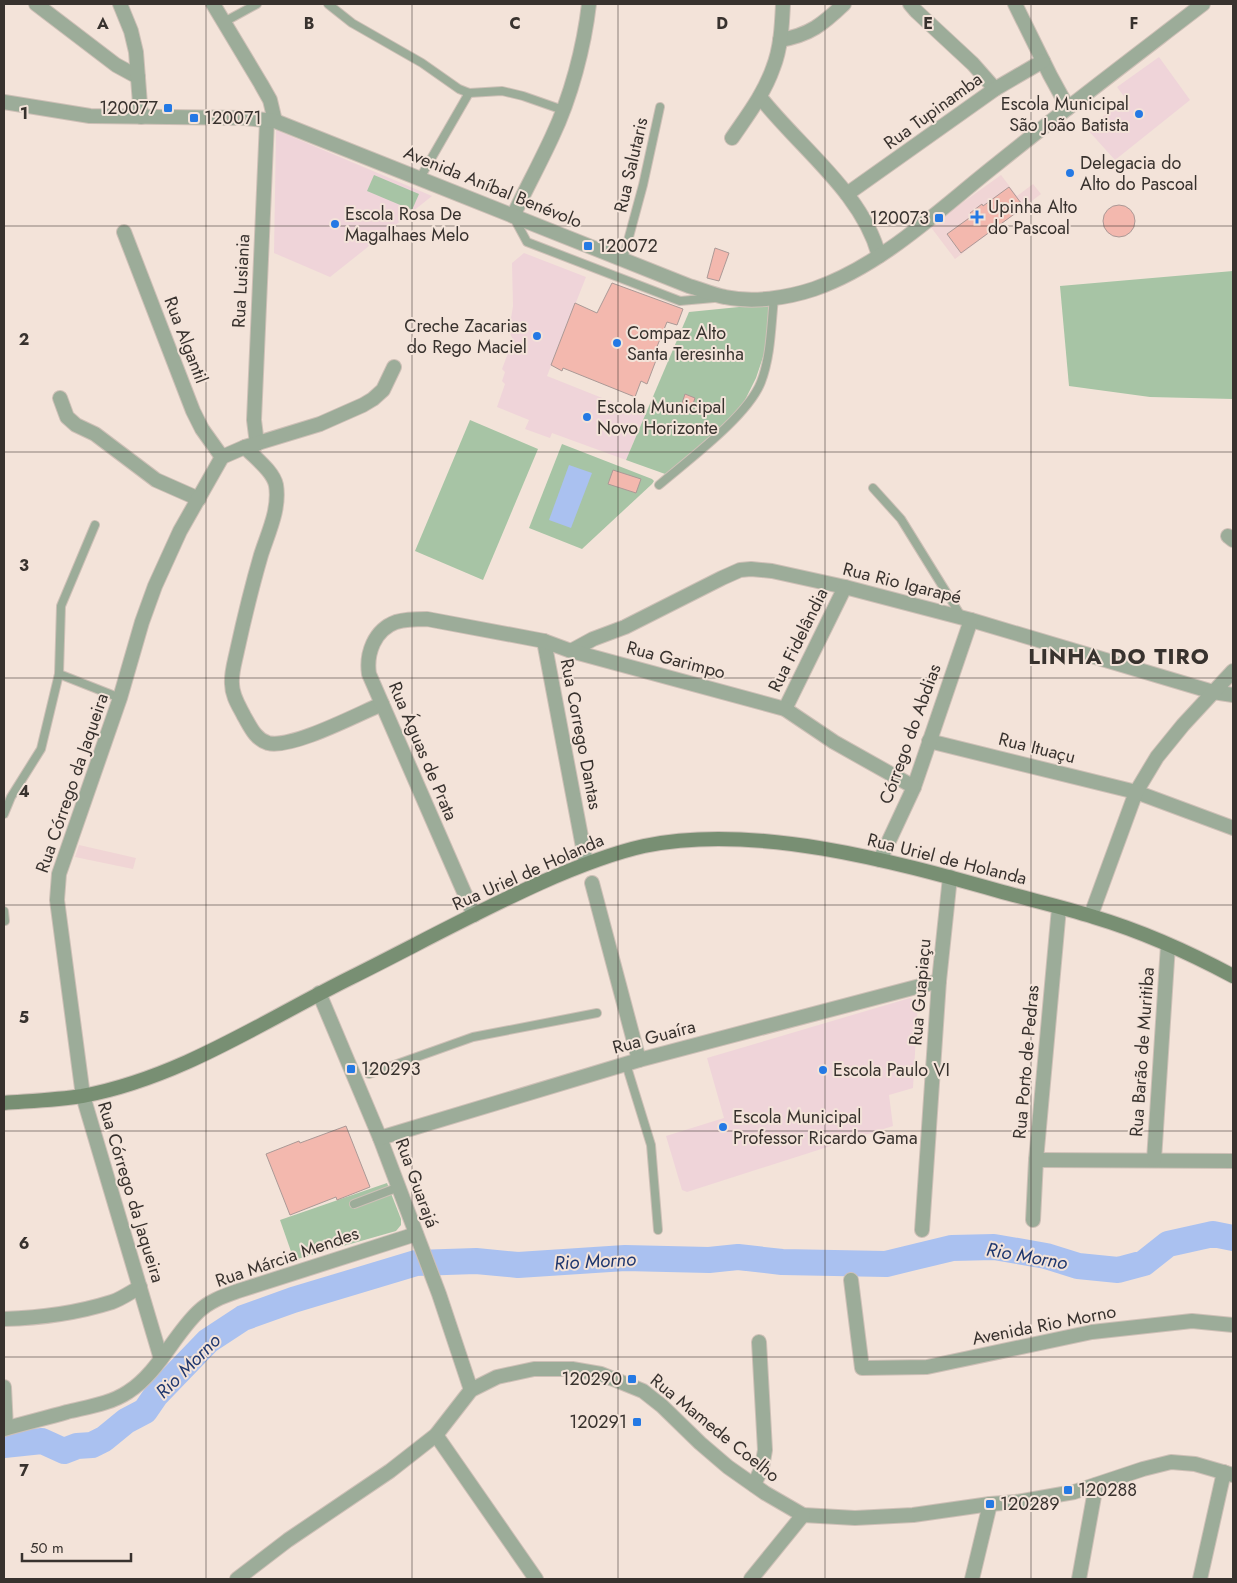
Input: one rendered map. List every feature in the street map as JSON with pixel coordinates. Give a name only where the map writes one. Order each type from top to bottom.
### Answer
[{"type":"main road","name":"Rua Uriel de Holanda","points":[[4,1103],[82,1096],[136,1081],[179,1065],[250,1031],[319,993],[519,892],[586,863],[645,846],[683,840],[728,839],[790,843],[880,860],[950,877],[1091,916],[1168,945],[1233,976]]},
{"type":"street","points":[[36,4],[116,65],[138,77]]},
{"type":"street","points":[[120,4],[131,31],[136,52],[140,117]]},
{"type":"street","name":"Rua Lusiania","points":[[213,4],[270,100],[271,121],[251,446]]},
{"type":"street","points":[[513,216],[552,138],[563,110],[581,47],[589,4]]},
{"type":"street","points":[[732,138],[760,97],[774,68],[780,40],[783,4]]},
{"type":"street","points":[[780,40],[808,33],[844,4]]},
{"type":"street","points":[[910,4],[973,64],[995,89]]},
{"type":"street","points":[[1015,4],[1068,108]]},
{"type":"street","name":"Avenida Aníbal Benévolo","points":[[4,102],[90,116],[245,118],[271,121],[420,178],[689,286],[724,297],[745,299],[774,298],[814,289],[845,276],[879,256],[1203,4]]},
{"type":"street","name":"Rua Tupinamba","points":[[847,194],[995,89],[1043,61]]},
{"type":"street","points":[[760,97],[774,115],[847,194],[874,238],[879,256]]},
{"type":"street","name":"Rua Algantil","points":[[124,232],[193,411],[202,429],[222,457]]},
{"type":"street","points":[[222,457],[320,424],[363,405],[383,390],[394,367]]},
{"type":"street","points":[[60,398],[67,417],[76,425],[95,434],[156,480],[199,500]]},
{"type":"street","points":[[251,446],[276,484],[276,503],[242,628],[232,685],[236,702],[259,738],[268,743],[276,744],[322,731],[382,704]]},
{"type":"street","name":"Rua Córrego da Jaqueira","points":[[161,1359],[82,1096],[56,888],[59,874],[120,698],[142,622],[155,586],[180,531],[222,457]]},
{"type":"street","name":"Rua Rio Igarapé","points":[[571,651],[740,570],[751,569],[772,571],[845,587],[966,619],[1213,692],[1233,695]]},
{"type":"street","name":"Rua Fidelândia","points":[[785,709],[845,587]]},
{"type":"street","name":"Rua Garimpo","points":[[409,619],[446,622],[544,641],[571,651],[785,709],[834,742],[914,787]]},
{"type":"street","name":"Rua Águas de Prata","points":[[409,619],[395,622],[377,637],[367,662],[369,674],[474,915]]},
{"type":"street","name":"Córrego do Abdias","points":[[880,860],[914,787],[966,619]]},
{"type":"street","name":"Rua Corrego Dantas","points":[[544,641],[586,863]]},
{"type":"street","points":[[1091,916],[1136,792],[1158,757],[1183,724],[1233,671]]},
{"type":"street","name":"Rua Ituaçu","points":[[928,741],[1136,792],[1233,828]]},
{"type":"street","name":"Rua Guapiaçu","points":[[922,1230],[939,981],[950,877]]},
{"type":"street","points":[[592,883],[632,1062]]},
{"type":"street","name":"Rua Porto de Pedras","points":[[1033,1220],[1036,1160],[1059,908]]},
{"type":"street","name":"Rua Barão de Muritiba","points":[[1154,1160],[1168,945]]},
{"type":"street","name":"Rua Guaíra","points":[[380,1138],[632,1062],[939,981]]},
{"type":"street","name":"Rua Guarajá","points":[[319,993],[362,1076],[380,1138],[439,1294],[471,1390]]},
{"type":"street","points":[[1036,1160],[1233,1162]]},
{"type":"street","name":"Rua Márcia Mendes","points":[[5,1429],[116,1398],[129,1392],[161,1359],[199,1311],[216,1299],[238,1290],[416,1234]]},
{"type":"street","name":"Avenida Rio Morno","points":[[851,1280],[862,1368],[927,1367],[1092,1332],[1192,1321],[1233,1325]]},
{"type":"street","points":[[4,1319],[38,1318],[114,1302],[140,1287]]},
{"type":"street","points":[[754,1485],[762,1468],[765,1450],[760,1342]]},
{"type":"street","name":"Rua Mamede Coelho","points":[[238,1579],[288,1540],[390,1471],[436,1435],[471,1390],[497,1377],[534,1369],[572,1369],[601,1374],[643,1391],[662,1406],[714,1455],[754,1485],[803,1515],[856,1518],[913,1515],[1056,1496],[1171,1462],[1195,1464],[1229,1474]]},
{"type":"street","points":[[4,1387],[5,1429]]},
{"type":"street","points":[[436,1435],[536,1579]]},
{"type":"street","points":[[1200,1579],[1229,1474]]},
{"type":"street","points":[[1078,1579],[1096,1485]]},
{"type":"street","points":[[972,1579],[990,1504]]},
{"type":"street","points":[[752,1579],[803,1515]]},
{"type":"lane","points":[[224,22],[257,4]]},
{"type":"lane","points":[[328,4],[352,22],[422,63],[459,89],[469,92],[502,92],[523,96],[563,110]]},
{"type":"lane","points":[[420,178],[469,92]]},
{"type":"lane","name":"Rua Salutaris","points":[[623,259],[643,185],[660,107]]},
{"type":"lane","points":[[513,216],[527,242],[671,298],[680,301],[724,297]]},
{"type":"lane","points":[[659,485],[735,419],[760,384],[767,364],[774,298]]},
{"type":"lane","points":[[873,488],[901,518],[966,619]]},
{"type":"lane","points":[[4,814],[11,797],[41,749],[59,674],[60,606],[95,525]]},
{"type":"lane","points":[[59,674],[120,698]]},
{"type":"lane","points":[[4,911],[5,921]]},
{"type":"lane","points":[[362,1076],[473,1037],[596,1013]]},
{"type":"lane","points":[[632,1062],[651,1146],[658,1230]]},
{"type":"lane","points":[[354,1204],[399,1187]]},
{"type":"shaded area","name":"Escola Municipal São João Batista","points":[[1159,57],[1190,100],[1115,160],[1087,129],[1126,99],[1117,87]]},
{"type":"shaded area","name":"Escola Rosa De Magalhaes Melo","points":[[276,130],[432,196],[330,277],[274,253]]},
{"type":"shaded area","name":"Upinha Alto do Pascoal","points":[[1001,175],[1017,196],[1033,184],[1041,194],[955,259],[930,226]]},
{"type":"shaded area","points":[[524,253],[586,277],[547,376],[645,415],[626,460],[552,433],[550,438],[525,429],[529,420],[497,407],[505,384],[502,381],[505,372],[502,369],[513,340],[509,331],[513,306],[512,263]]},
{"type":"shaded area","points":[[79,845],[136,858],[133,869],[75,857]]},
{"type":"shaded area","name":"Escola Paulo VI","points":[[910,998],[918,1001],[913,1088],[889,1095],[893,1126],[687,1192],[682,1190],[666,1136],[724,1118],[707,1058]]},
{"type":"green space","points":[[374,175],[419,194],[412,210],[367,191]]},
{"type":"green space","points":[[1233,271],[1233,399],[1150,397],[1069,386],[1060,286]]},
{"type":"green space","points":[[770,304],[767,345],[756,378],[742,406],[731,418],[668,475],[626,460],[689,312]]},
{"type":"green space","points":[[470,420],[538,449],[483,580],[415,551]]},
{"type":"green space","points":[[562,444],[654,481],[582,549],[529,528]]},
{"type":"green space","points":[[387,1183],[401,1219],[401,1225],[396,1231],[294,1260],[280,1220]]},
{"type":"water","points":[[569,465],[592,473],[571,528],[549,520]]},
{"type":"building","points":[[1009,187],[1024,207],[961,253],[947,234],[972,216],[970,213]]},
{"type":"building","points":[[1119,205],[1130,210],[1135,221],[1130,232],[1119,237],[1108,232],[1103,221],[1108,210]]},
{"type":"building","points":[[715,248],[729,253],[719,281],[707,278]]},
{"type":"building","points":[[612,283],[683,309],[677,325],[667,322],[654,354],[658,355],[647,384],[641,381],[635,397],[563,368],[562,371],[551,365],[575,303],[597,313]]},
{"type":"building","points":[[685,394],[695,398],[691,410],[681,406]]},
{"type":"building","points":[[613,470],[641,479],[636,493],[608,484]]},
{"type":"building","points":[[346,1126],[370,1187],[337,1200],[336,1197],[290,1215],[266,1154]]},
{"type":"waterway","name":"Rio Morno","points":[[4,1445],[42,1441],[64,1451],[77,1446],[92,1445],[104,1439],[126,1421],[145,1411],[156,1395],[208,1341],[243,1318],[293,1300],[416,1263],[476,1261],[518,1265],[625,1258],[709,1260],[738,1257],[782,1262],[886,1264],[952,1248],[994,1247],[1046,1256],[1078,1266],[1118,1270],[1144,1263],[1168,1244],[1213,1234],[1233,1238]]},
{"type":"place","name":"120077","points":[[168,108]]},
{"type":"place","name":"Escola Municipal São João Batista","points":[[1139,114]]},
{"type":"place","name":"120071","points":[[194,118]]},
{"type":"place","name":"Delegacia do Alto do Pascoal","points":[[1070,173]]},
{"type":"place","name":"Upinha Alto do Pascoal","points":[[977,217]]},
{"type":"place","name":"120073","points":[[939,218]]},
{"type":"place","name":"Escola Rosa De Magalhaes Melo","points":[[335,224]]},
{"type":"place","name":"120072","points":[[588,246]]},
{"type":"place","name":"Creche Zacarias do Rego Maciel","points":[[537,336]]},
{"type":"place","name":"Compaz Alto Santa Teresinha","points":[[617,343]]},
{"type":"place","name":"Escola Municipal Novo Horizonte","points":[[587,417]]},
{"type":"place","name":"120293","points":[[351,1069]]},
{"type":"place","name":"Escola Paulo VI","points":[[823,1070]]},
{"type":"place","name":"Escola Municipal Professor Ricardo Gama","points":[[723,1127]]},
{"type":"place","name":"120290","points":[[632,1379]]},
{"type":"place","name":"120291","points":[[637,1422]]},
{"type":"place","name":"120288","points":[[1068,1490]]},
{"type":"place","name":"120289","points":[[990,1504]]},
{"type":"district","name":"LINHA DO TIRO","points":[[1119,656]]}]
